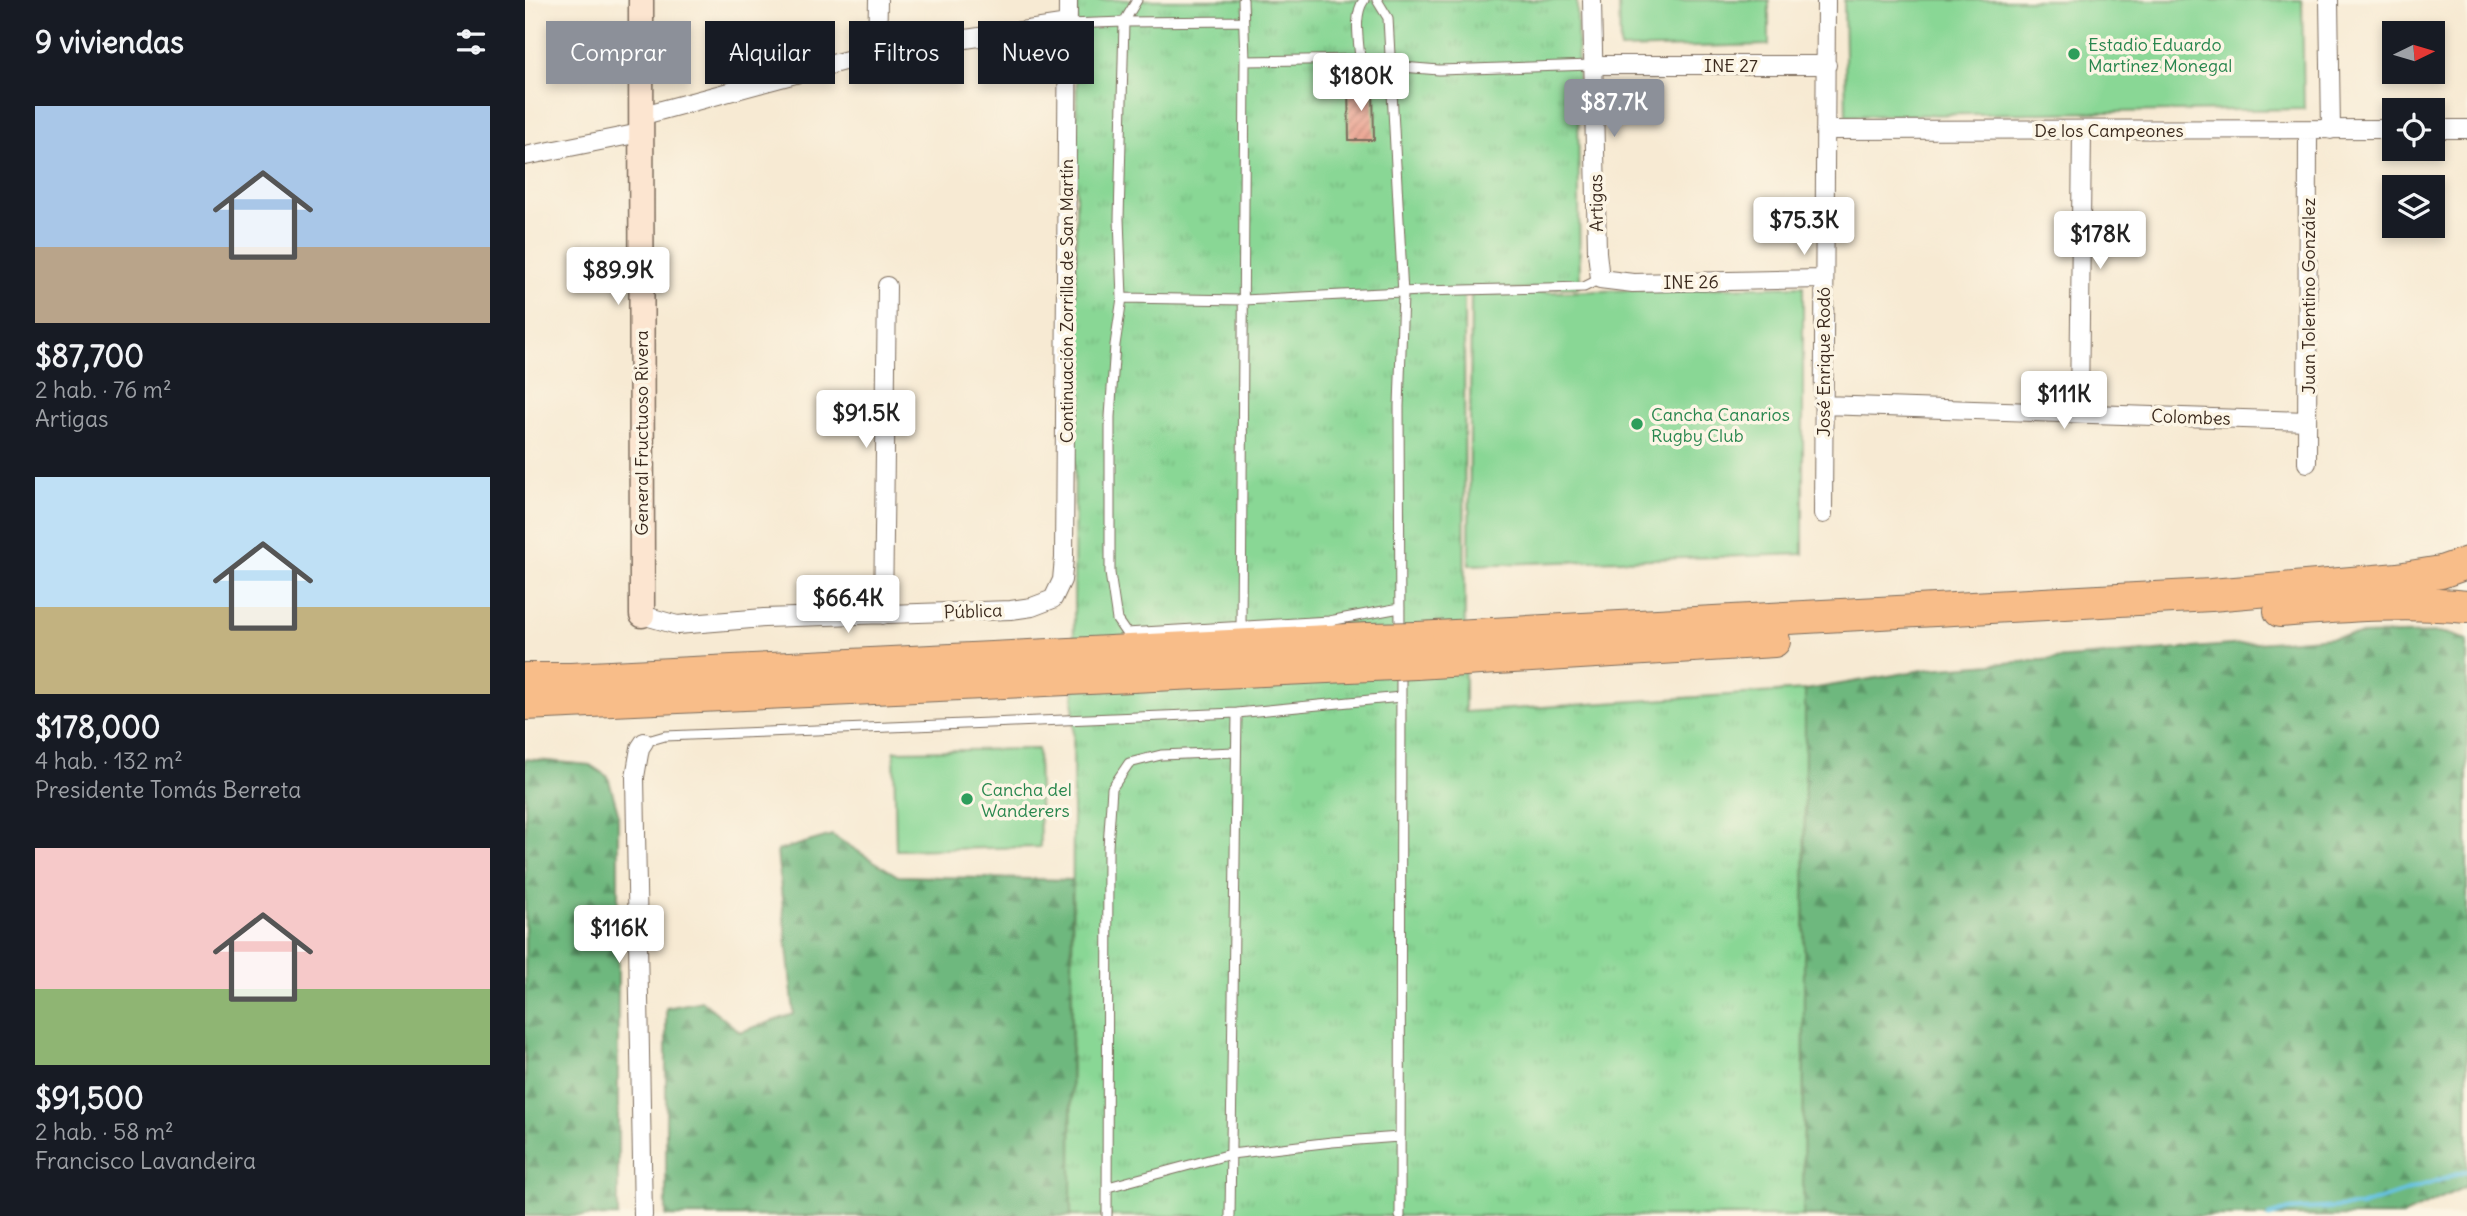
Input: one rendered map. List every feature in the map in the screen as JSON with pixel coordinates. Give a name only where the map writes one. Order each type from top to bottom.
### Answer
[{"type":"highway","points":[[525,704],[1396,652],[2211,595],[2398,579],[2441,572],[2467,563]]},
{"type":"highway","points":[[525,679],[1396,652],[2382,604],[2467,607]]},
{"type":"street","name":"General Fructuoso Rivera","points":[[641,0],[642,615]]},
{"type":"street","points":[[878,0],[878,21]]},
{"type":"street","name":"Continuación Zorrilla de San Martín","points":[[1068,0],[1068,21]]},
{"type":"street","name":"Artigas","points":[[1592,0],[1597,252],[1600,279]]},
{"type":"street","name":"José Enrique Rodó","points":[[1823,514],[1826,0]]},
{"type":"street","points":[[2329,0],[2331,130]]},
{"type":"street","points":[[525,156],[849,61]]},
{"type":"street","name":"INE 27","points":[[1593,65],[1827,65]]},
{"type":"street","name":"Continuación Zorrilla de San Martín","points":[[1053,599],[1062,580],[1064,558],[1068,84]]},
{"type":"street","name":"De los Campeones","points":[[1825,130],[2382,129]]},
{"type":"street","points":[[2445,129],[2467,129]]},
{"type":"street","points":[[2079,412],[2082,130]]},
{"type":"street","name":"Juan Tolentino González","points":[[2307,463],[2308,130]]},
{"type":"street","name":"INE 26","points":[[1600,279],[1633,283],[1823,279]]},
{"type":"street","points":[[883,615],[887,286]]},
{"type":"street","name":"Colombes","points":[[1823,405],[2307,421]]},
{"type":"street","name":"Pública","points":[[642,615],[677,625],[764,618],[1011,610],[1032,607],[1053,599]]},
{"type":"street","points":[[643,1209],[635,777],[640,748],[644,742]]},
{"type":"lane","points":[[1137,0],[1123,22],[1119,219],[1122,299],[1115,345],[1110,417],[1110,573],[1117,620],[1126,632],[1329,621],[1400,608]]},
{"type":"lane","points":[[1241,626],[1245,61],[1243,0]]},
{"type":"lane","points":[[1360,59],[1358,26],[1360,6],[1364,0]]},
{"type":"lane","points":[[1377,0],[1388,18],[1403,293],[1399,405],[1400,608],[1396,652],[1401,697],[1400,1216]]},
{"type":"lane","points":[[1094,23],[1243,21]]},
{"type":"lane","points":[[1245,61],[1360,59],[1402,67],[1439,70],[1593,65]]},
{"type":"lane","points":[[1122,299],[1243,300],[1584,288],[1600,279]]},
{"type":"lane","points":[[644,742],[665,736],[1237,713],[1401,697]]},
{"type":"lane","points":[[1230,1216],[1237,713]]},
{"type":"lane","points":[[1107,1216],[1108,847],[1112,789],[1129,763],[1161,755],[1235,752]]},
{"type":"lane","points":[[1108,1187],[1231,1154],[1399,1137]]},
{"type":"green space","points":[[1077,0],[1577,0],[1580,287],[1464,291],[1465,712],[1805,690],[1803,1216],[1071,1216],[1077,84],[1094,84],[1094,21],[1077,21]]},
{"type":"green space","points":[[1619,0],[1769,0],[1769,45],[1620,49]]},
{"type":"green space","name":"Estadio Eduardo Martínez Monegal","points":[[1844,0],[2302,0],[2304,109],[1846,116]]},
{"type":"green space","name":"Cancha Canarios Rugby Club","points":[[1803,286],[1803,554],[1469,565],[1471,294]]},
{"type":"green space","points":[[2445,633],[2467,640],[2467,1186],[2402,1216],[1803,1216],[1805,690],[1929,669],[2357,635]]},
{"type":"green space","name":"Cancha del Wanderers","points":[[1038,749],[1040,847],[896,850],[894,751]]},
{"type":"green space","points":[[525,759],[590,765],[608,777],[618,812],[618,1216],[525,1216]]},
{"type":"green space","points":[[832,835],[898,876],[1072,880],[1071,1216],[666,1216],[666,1008],[702,1001],[740,1032],[794,1014],[777,851]]},
{"type":"building","points":[[1348,85],[1373,85],[1374,140],[1349,140]]},
{"type":"waterway","points":[[2269,1216],[2288,1210],[2360,1206],[2467,1171]]},
{"type":"place","name":"Estadio Eduardo Martínez Monegal","points":[[2074,54]]},
{"type":"place","name":"Cancha Canarios Rugby Club","points":[[1637,424]]},
{"type":"place","name":"Cancha del Wanderers","points":[[967,799]]}]
